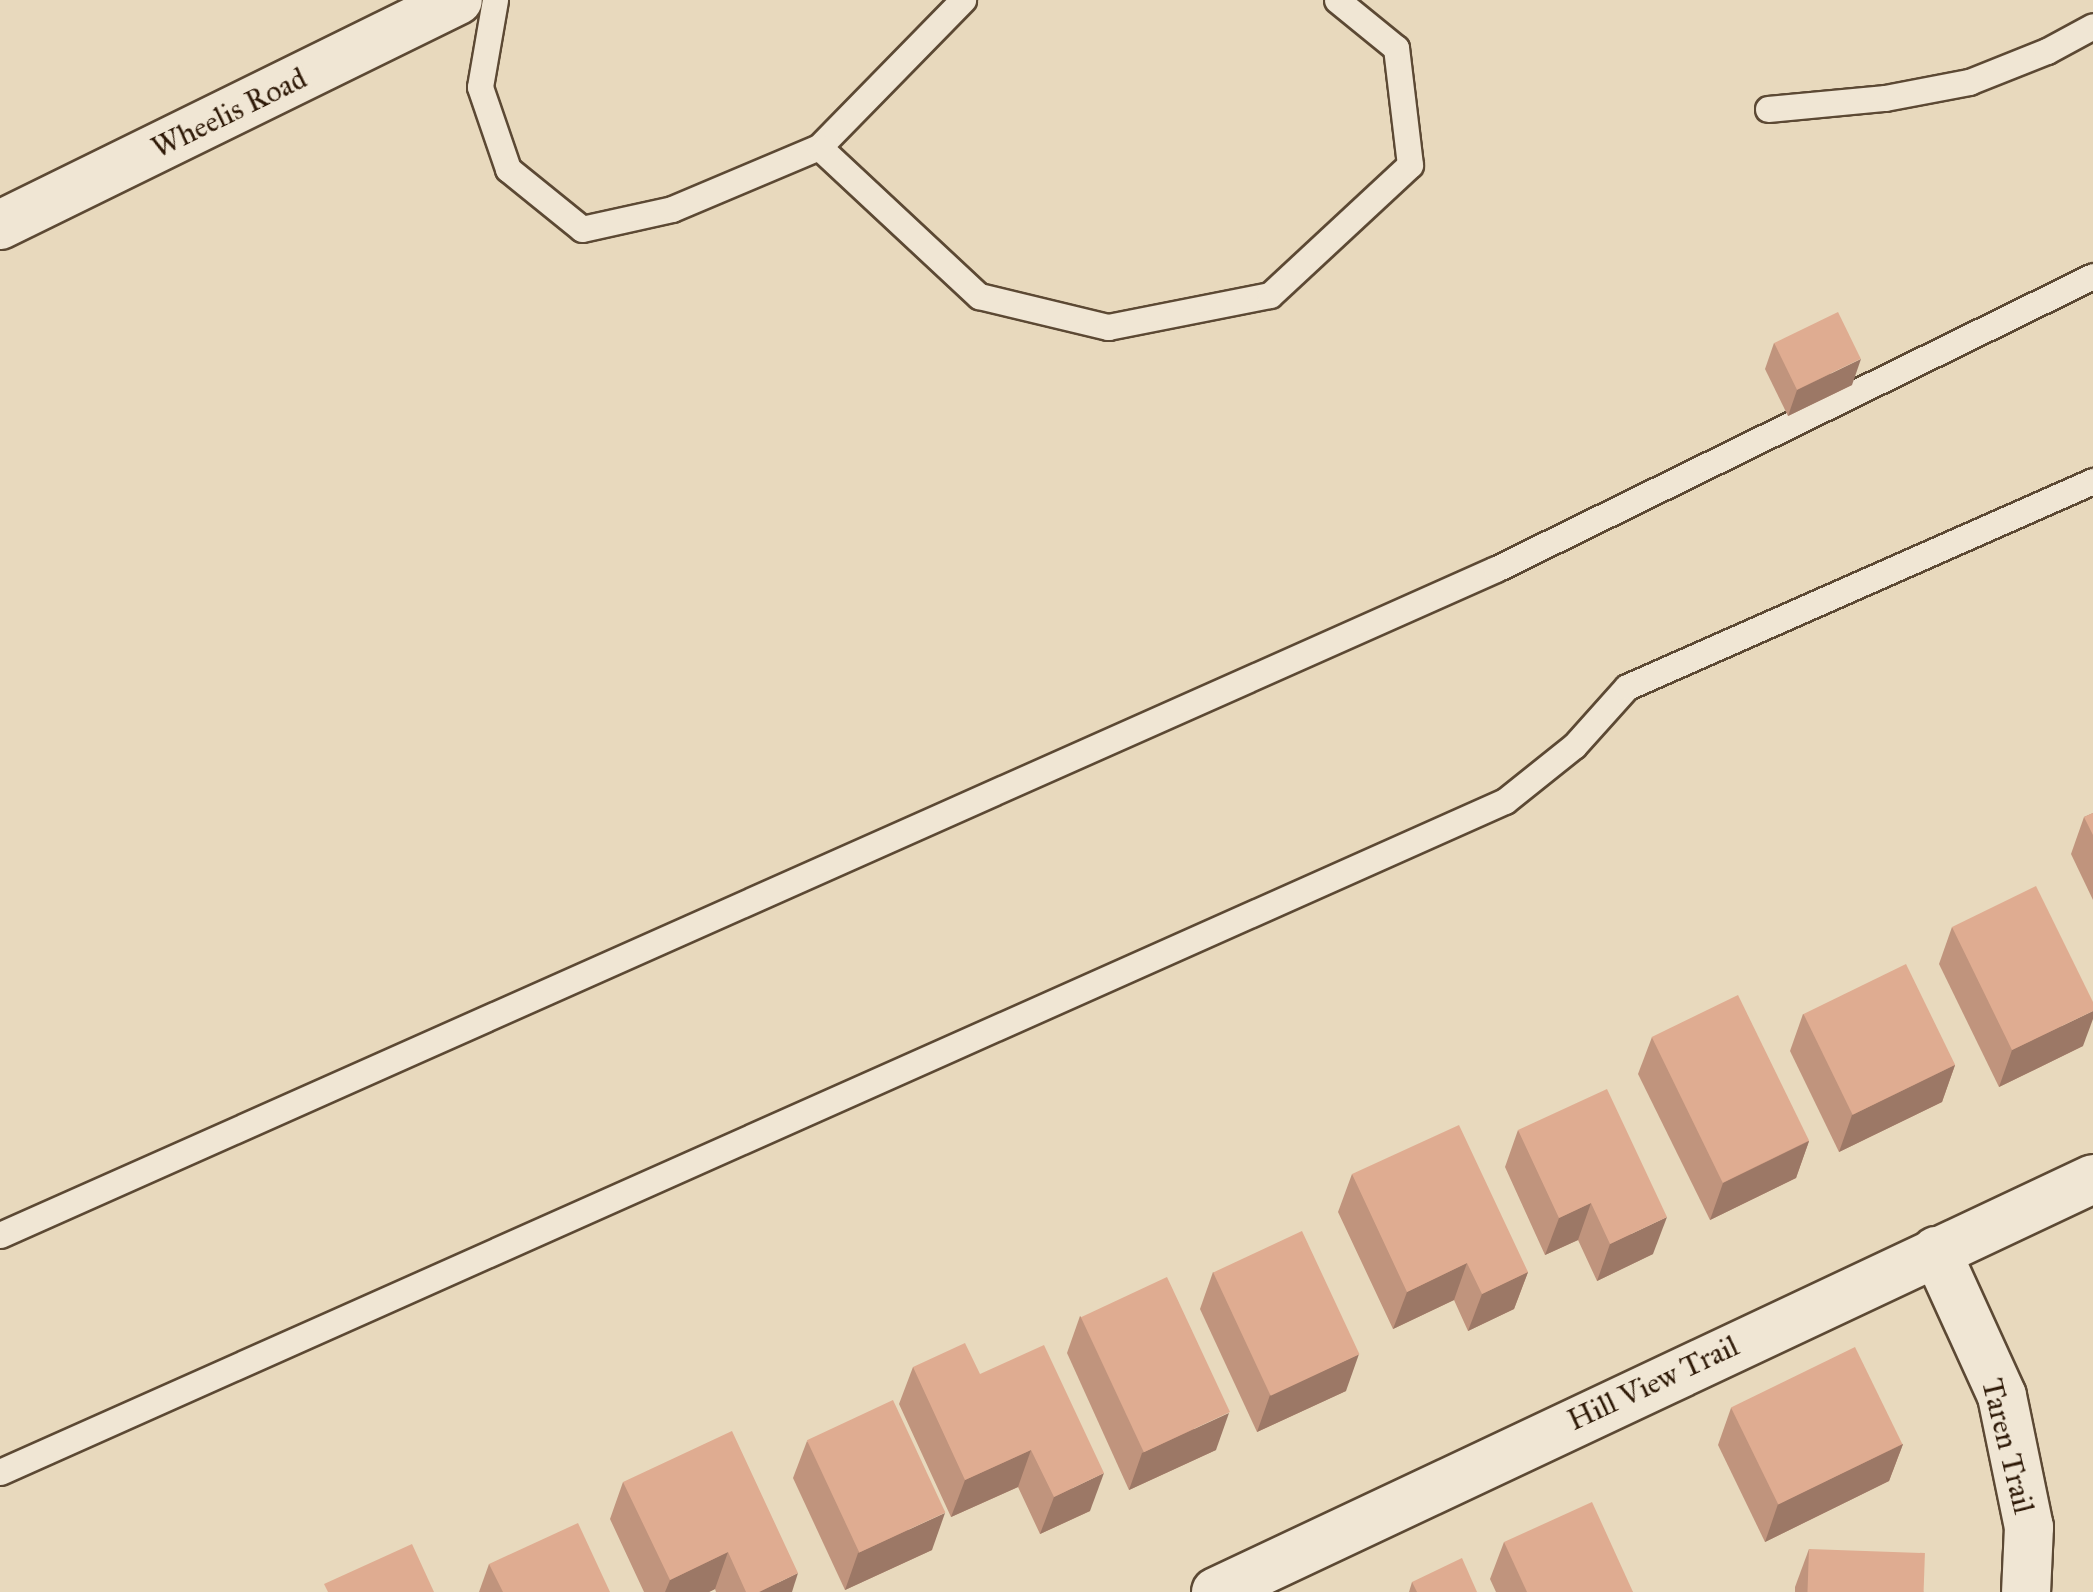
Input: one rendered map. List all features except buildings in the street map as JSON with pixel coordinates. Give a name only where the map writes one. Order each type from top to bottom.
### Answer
[{"type":"street","name":"Wheelis Road","points":[[0,226],[458,0]]},
{"type":"street","name":"Hill View Trail","points":[[1216,1592],[2093,1179]]},
{"type":"street","name":"Taren Trail","points":[[1936,1251],[2002,1396],[2029,1527],[2026,1592]]},
{"type":"lane","points":[[495,0],[480,86],[508,168],[582,229],[672,209],[819,147],[963,0]]},
{"type":"lane","points":[[819,147],[979,296],[1108,326],[1270,295],[1410,165],[1396,48],[1336,0]]},
{"type":"lane","points":[[1768,108],[1885,98],[1969,82],[2047,51],[2093,26]]},
{"type":"lane","points":[[0,1235],[1496,569],[2093,276]]},
{"type":"lane","points":[[0,1472],[1505,800],[1574,746],[1627,687],[2093,481]]}]
